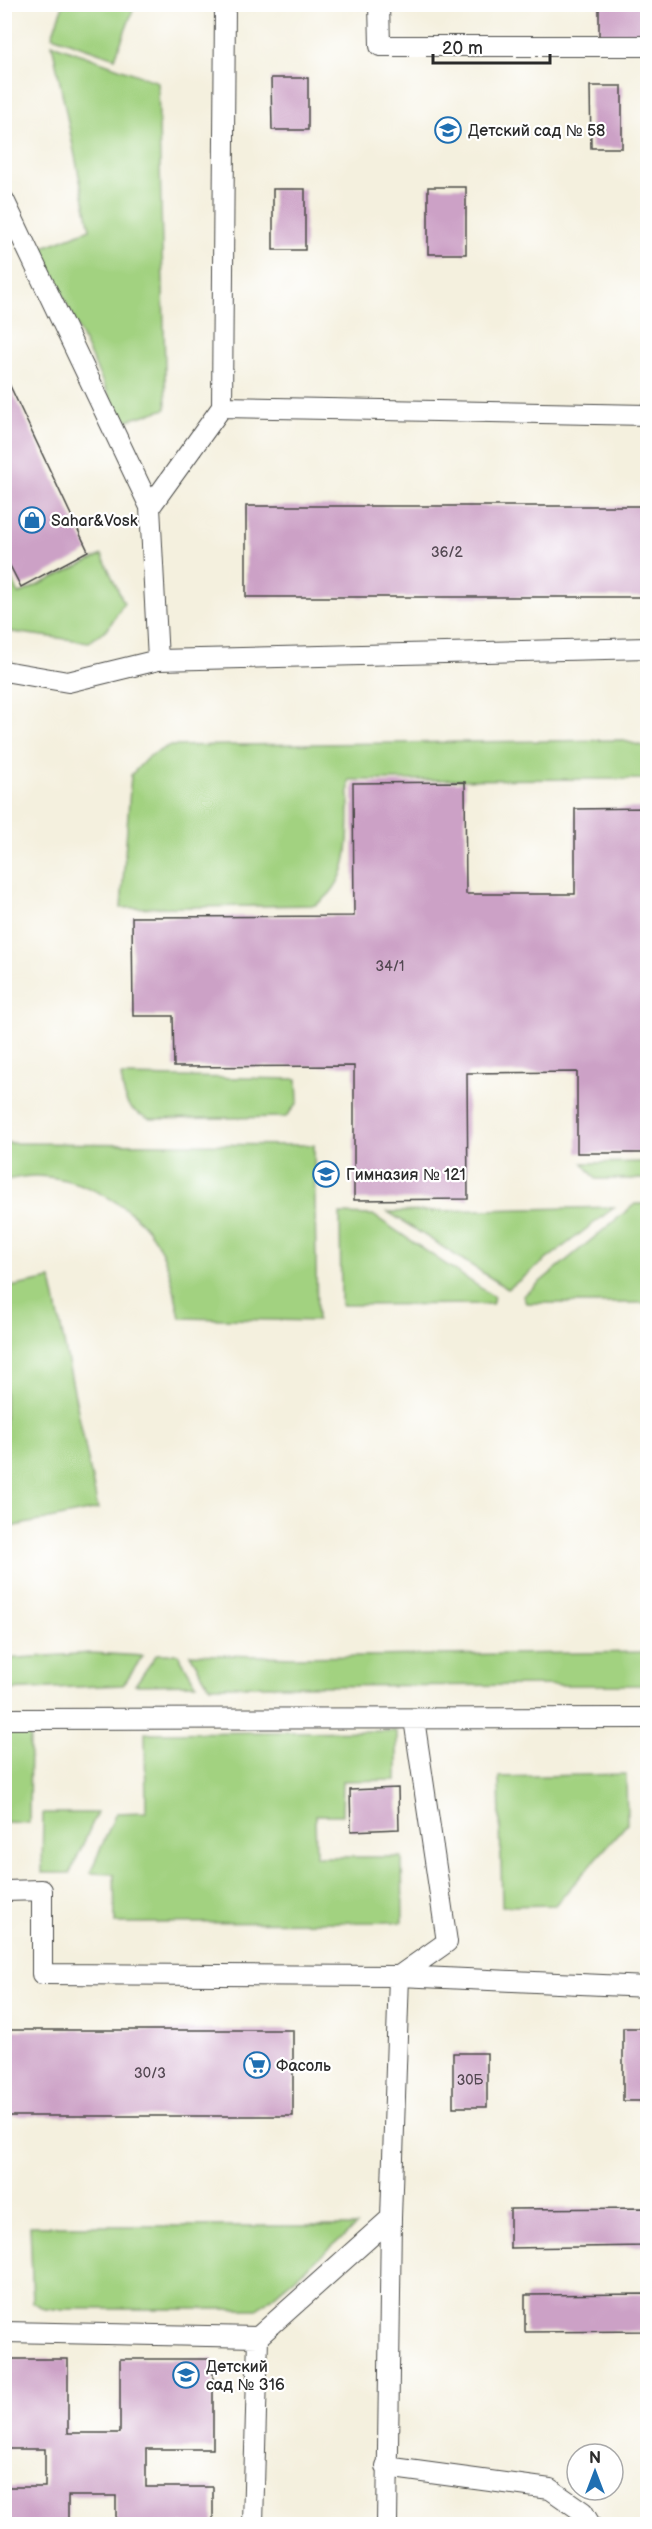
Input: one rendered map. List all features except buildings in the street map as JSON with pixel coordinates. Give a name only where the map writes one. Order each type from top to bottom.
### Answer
[{"type":"lane","points":[[150,507],[222,407],[225,4]]},
{"type":"lane","points":[[380,4],[380,46],[648,46]]},
{"type":"lane","points":[[4,200],[150,507],[158,660]]},
{"type":"lane","points":[[222,407],[648,415]]},
{"type":"lane","points":[[4,671],[68,682],[158,660],[648,648]]},
{"type":"lane","points":[[4,1719],[648,1718]]},
{"type":"lane","points":[[399,1976],[447,1942],[414,1719]]},
{"type":"lane","points":[[4,1891],[42,1890],[42,1974],[399,1976],[648,1986]]},
{"type":"lane","points":[[387,2524],[391,2218],[399,1976]]},
{"type":"lane","points":[[4,2332],[258,2337],[391,2218]]},
{"type":"lane","points":[[253,2524],[258,2337]]},
{"type":"lane","points":[[386,2467],[550,2489],[583,2512],[590,2524]]},
{"type":"green space","points":[[63,5],[135,5],[115,58],[52,36]]},
{"type":"green space","points":[[52,44],[158,82],[166,409],[121,422],[41,248],[90,229]]},
{"type":"green space","points":[[102,555],[124,603],[108,628],[89,642],[5,631],[5,566],[19,594]]},
{"type":"green space","points":[[620,740],[647,747],[647,779],[349,780],[349,831],[344,866],[329,895],[315,905],[121,908],[131,775],[148,757],[168,746]]},
{"type":"green space","points":[[121,1076],[297,1079],[298,1102],[286,1117],[150,1119],[130,1108],[125,1098]]},
{"type":"green space","points":[[4,1143],[314,1145],[317,1321],[180,1318],[172,1280],[162,1252],[147,1229],[135,1216],[105,1196],[71,1182],[33,1176],[5,1180]]},
{"type":"green space","points":[[647,1162],[647,1179],[596,1179],[583,1163]]},
{"type":"green space","points":[[635,1204],[647,1204],[647,1303],[526,1303],[523,1296]]},
{"type":"green space","points":[[615,1207],[508,1289],[388,1212]]},
{"type":"green space","points":[[340,1214],[373,1215],[494,1297],[492,1304],[341,1305]]},
{"type":"green space","points":[[51,1279],[98,1509],[5,1528],[5,1288]]},
{"type":"green space","points":[[647,1652],[647,1685],[209,1686],[190,1654],[294,1657]]},
{"type":"green space","points":[[91,1653],[143,1656],[123,1685],[5,1690],[5,1659]]},
{"type":"green space","points":[[157,1654],[178,1654],[196,1684],[135,1685]]},
{"type":"green space","points":[[397,1731],[397,1780],[343,1781],[342,1815],[315,1815],[316,1857],[402,1857],[403,1922],[115,1923],[114,1874],[90,1873],[116,1813],[146,1812],[145,1733]]},
{"type":"green space","points":[[5,1733],[30,1733],[29,1823],[5,1822]]},
{"type":"green space","points":[[626,1774],[627,1824],[555,1905],[502,1906],[499,1777]]},
{"type":"green space","points":[[43,1813],[97,1813],[70,1873],[42,1873]]},
{"type":"green space","points":[[30,2226],[356,2226],[258,2309],[44,2309],[33,2302]]},
{"type":"place","name":"Детский сад № 58","points":[[448,130]]},
{"type":"place","name":"Sahar&Vosk","points":[[32,520]]},
{"type":"place","name":"Гимназия № 121","points":[[326,1174]]},
{"type":"place","name":"Фасоль","points":[[257,2065]]},
{"type":"place","name":"Детский сад № 316","points":[[186,2375]]}]
